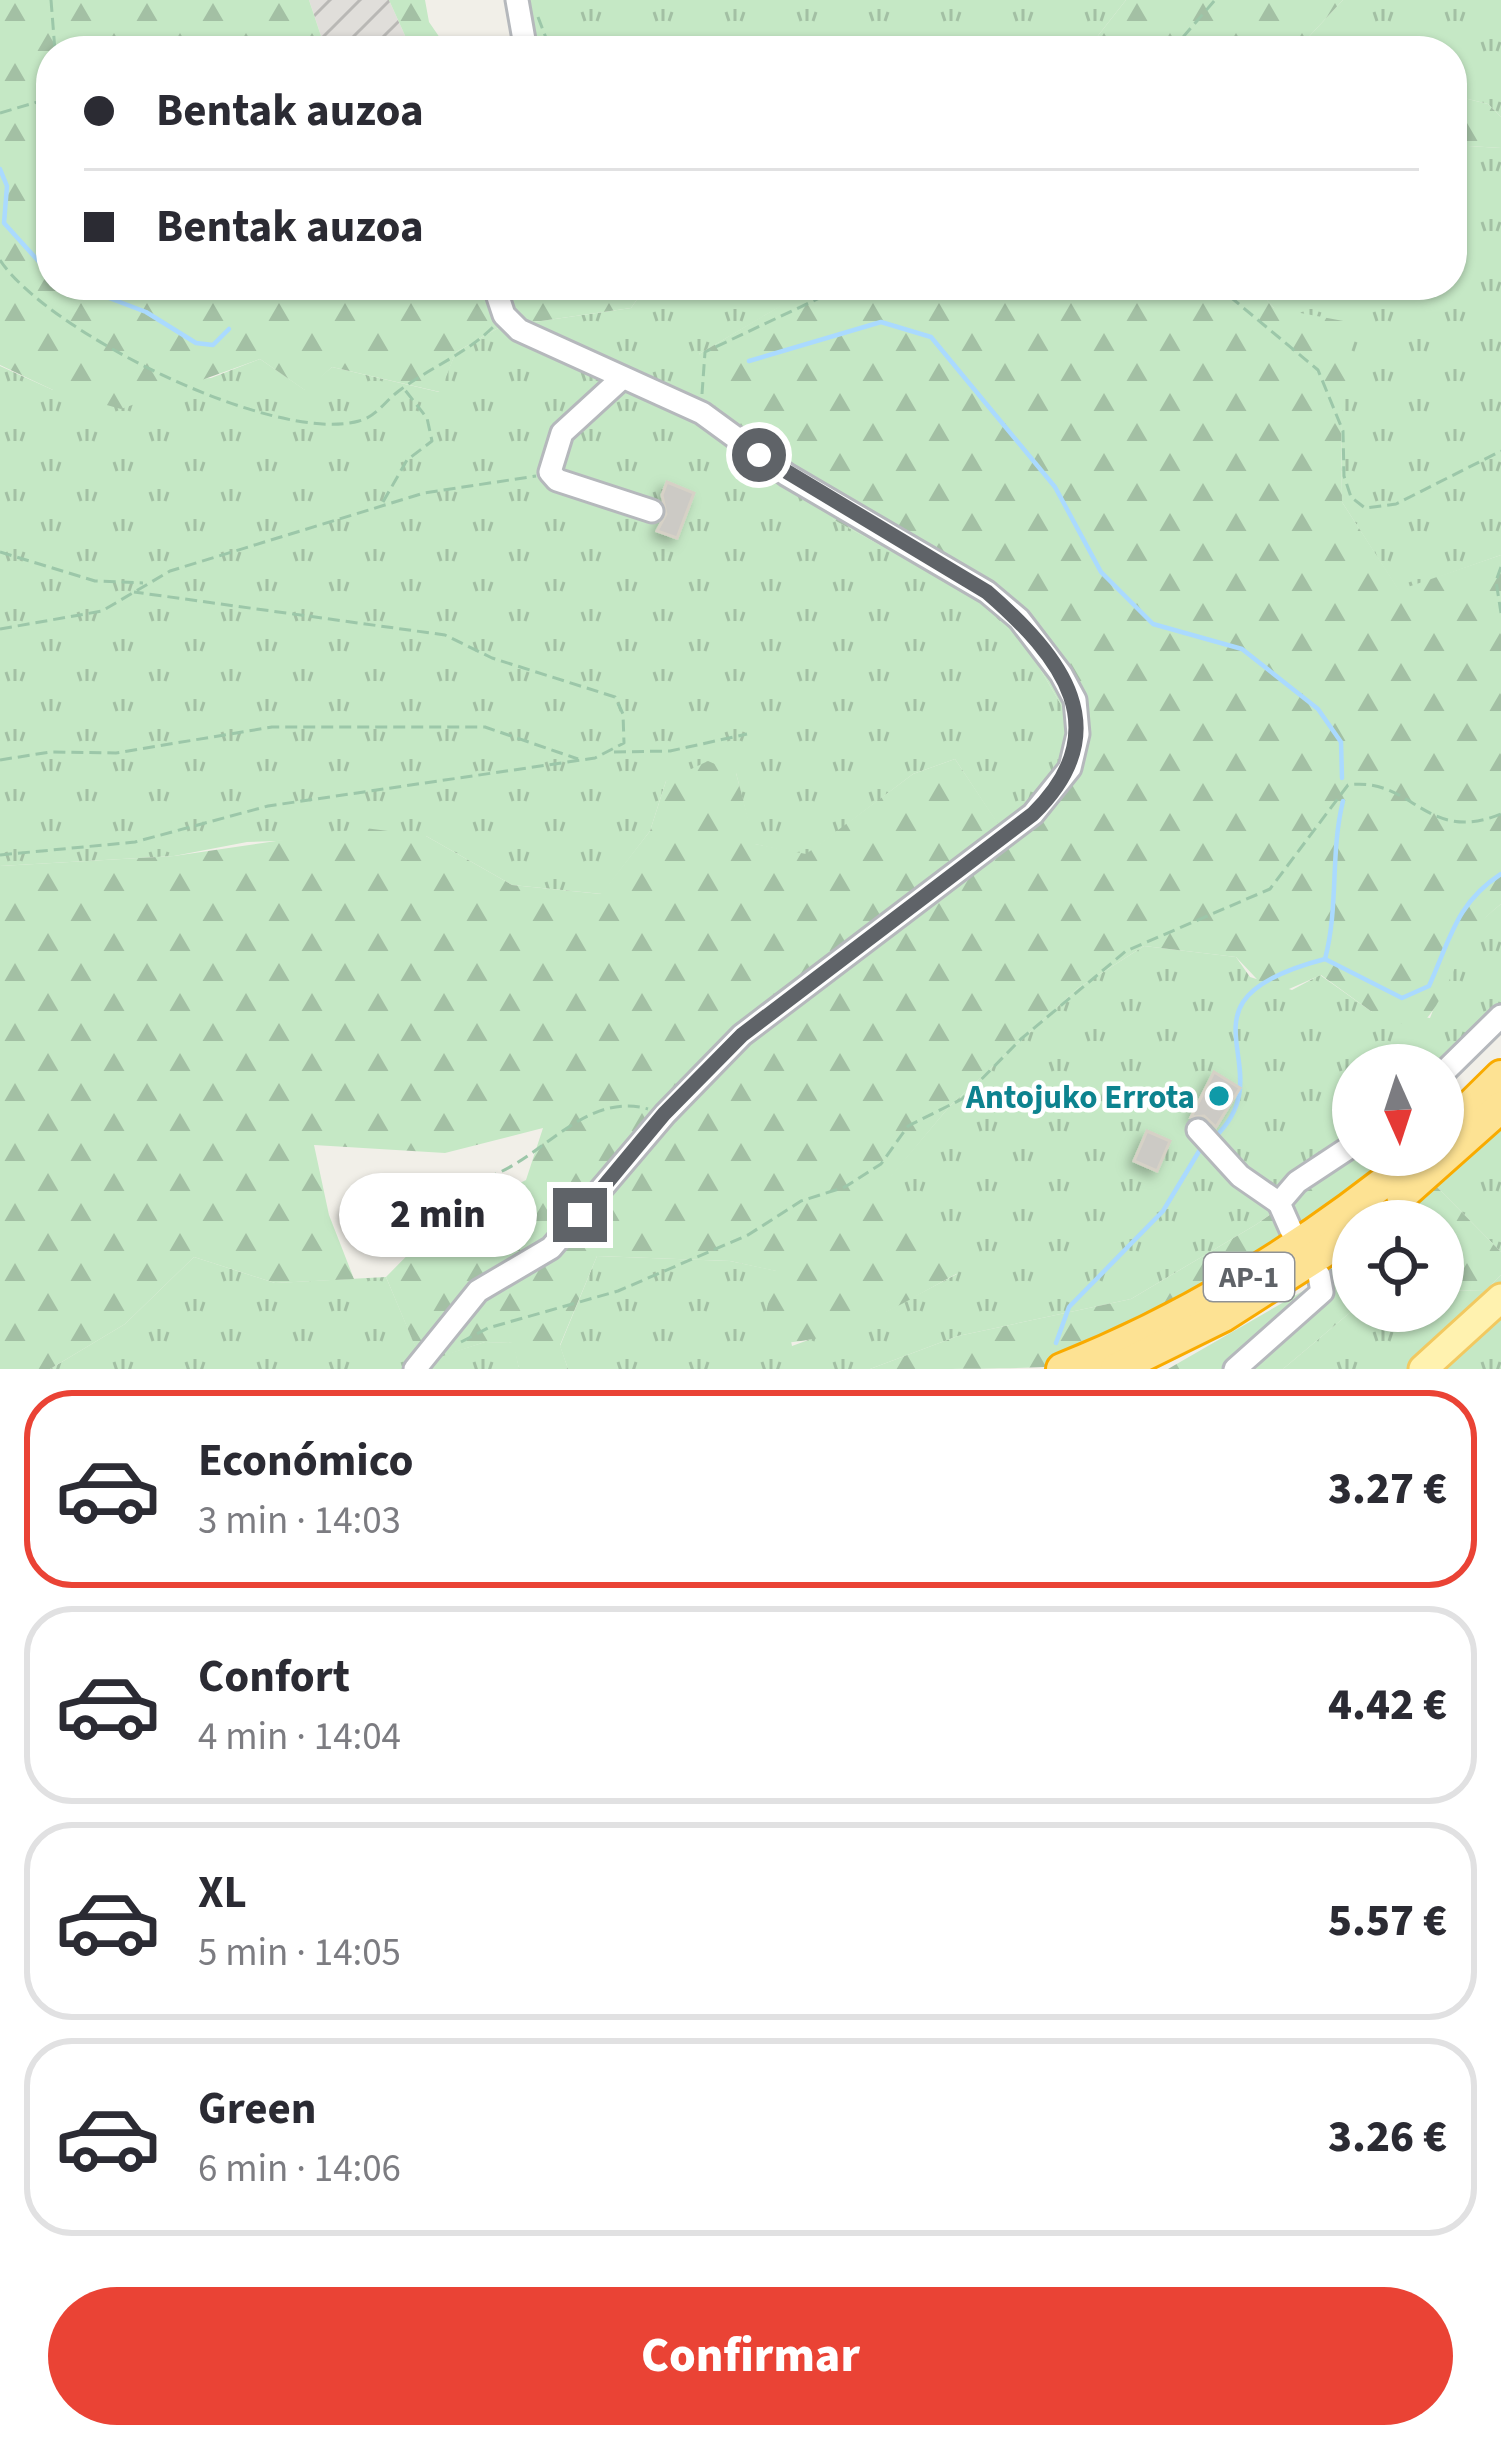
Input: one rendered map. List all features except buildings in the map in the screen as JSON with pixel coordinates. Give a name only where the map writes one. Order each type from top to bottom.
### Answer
[{"type":"highway","points":[[1464,1112],[1501,1076]]},
{"type":"highway","points":[[1393,1200],[1501,1107]]},
{"type":"highway","name":"AP-1","points":[[1062,1369],[1168,1321],[1256,1272],[1340,1217],[1392,1176]]},
{"type":"highway","name":"AP-1","points":[[1116,1369],[1223,1316],[1332,1246]]},
{"type":"main road","points":[[1423,1369],[1501,1298]]},
{"type":"street","points":[[517,0],[523,36]]},
{"type":"street","points":[[418,1366],[478,1292],[551,1248],[664,1114],[742,1035],[1033,814],[1070,768],[1078,734],[1075,700],[1061,674],[1019,620],[987,592],[787,476],[702,413],[520,329],[504,314],[499,300]]},
{"type":"street","points":[[621,379],[562,433],[550,472],[557,480],[652,511]]},
{"type":"street","points":[[1464,1052],[1501,1016]]},
{"type":"street","points":[[1198,1130],[1240,1176],[1279,1203],[1291,1230]]},
{"type":"street","points":[[1279,1203],[1298,1182],[1332,1159]]},
{"type":"street","points":[[1235,1369],[1322,1292],[1319,1275]]},
{"type":"path","points":[[51,0],[54,36]]},
{"type":"path","points":[[1184,36],[1215,0]]},
{"type":"path","points":[[0,113],[36,102]]},
{"type":"path","points":[[0,260],[15,284],[36,300]]},
{"type":"path","points":[[37,300],[65,321],[207,398],[326,426],[362,421],[489,332],[504,314]]},
{"type":"path","points":[[702,413],[705,352],[815,300]]},
{"type":"path","points":[[1234,300],[1318,370],[1343,431],[1344,476],[1351,497],[1365,508],[1396,504],[1501,451]]},
{"type":"path","points":[[382,506],[394,475],[432,442],[427,418],[404,388]]},
{"type":"path","points":[[0,552],[95,581],[144,583],[424,493],[515,482],[550,472]]},
{"type":"path","points":[[1501,567],[1496,581],[1501,614]]},
{"type":"path","points":[[0,629],[102,611],[144,583]]},
{"type":"path","points":[[134,592],[295,618],[405,626],[445,635],[544,677],[593,687],[615,697],[623,714],[624,742],[613,752]]},
{"type":"path","points":[[0,760],[50,752],[116,753],[272,727],[485,727],[580,759]]},
{"type":"path","points":[[0,855],[135,842],[268,806],[613,752],[670,751],[747,734]]},
{"type":"path","points":[[418,1366],[488,1328],[565,1310],[639,1283],[748,1235],[801,1201],[845,1187],[880,1164],[908,1126],[962,1099],[1035,1026],[1126,951],[1270,889],[1319,817],[1348,785],[1372,782],[1394,790],[1429,816],[1462,823],[1501,814]]},
{"type":"path","points":[[380,1200],[434,1196],[500,1173],[588,1114],[630,1104],[664,1114]]},
{"type":"shaded area","points":[[309,0],[389,0],[405,36],[321,36]]},
{"type":"green space","points":[[0,0],[309,0],[321,36],[36,36],[36,300],[637,300],[631,308],[500,327],[456,352],[440,392],[332,367],[306,391],[260,359],[121,409],[53,390],[0,365]]},
{"type":"green space","points":[[389,0],[425,0],[429,22],[439,36],[405,36]]},
{"type":"green space","points":[[517,0],[1126,0],[1098,36],[530,36]]},
{"type":"green space","points":[[1126,0],[1343,0],[1310,36],[1098,36]]},
{"type":"green space","points":[[1343,0],[1501,0],[1501,117],[1488,104],[1467,99],[1467,36],[1310,36]]},
{"type":"green space","points":[[1467,99],[1488,104],[1501,117],[1501,148],[1467,146]]},
{"type":"green space","points":[[1467,146],[1501,148],[1501,555],[1399,591],[1342,502],[1341,421],[1267,300],[1467,300]]},
{"type":"green space","points":[[637,300],[784,300],[699,354],[834,520],[976,597],[1028,648],[1078,734],[1058,789],[1005,835],[955,759],[913,774],[806,855],[754,844],[736,773],[666,781],[650,831],[602,894],[512,885],[426,836],[247,842],[174,856],[0,866],[0,366],[53,390],[211,378],[260,359],[305,390],[332,367],[439,392],[456,352],[500,327],[631,308]]},
{"type":"green space","points":[[784,300],[1267,300],[1274,308],[1354,323],[1341,421],[1342,502],[1399,590],[1501,555],[1501,904],[1473,934],[1429,1016],[1416,1029],[1372,1012],[1321,975],[1273,996],[1236,957],[1144,946],[1078,988],[949,1107],[884,1185],[958,1273],[862,1323],[810,1340],[759,1341],[776,1271],[730,1261],[597,1256],[560,1345],[568,1369],[519,1369],[513,1343],[485,1342],[422,1363],[386,1277],[440,1222],[526,1180],[543,1128],[445,1153],[314,1145],[329,1215],[354,1279],[275,1283],[194,1257],[125,1324],[50,1369],[0,1369],[0,866],[174,856],[365,828],[426,836],[512,885],[601,894],[650,831],[666,781],[708,761],[736,773],[755,844],[806,854],[913,774],[955,759],[1005,834],[1058,789],[1078,734],[1028,648],[975,597],[834,520],[724,432],[699,354]]},
{"type":"green space","points":[[1501,904],[1501,1022],[1464,1049],[1464,1044],[1332,1044],[1332,1169],[1257,1224],[1131,1299],[958,1336],[870,1369],[568,1369],[560,1346],[597,1256],[730,1261],[777,1271],[792,1346],[887,1311],[957,1274],[883,1185],[949,1107],[1078,988],[1144,946],[1236,957],[1250,977],[1292,990],[1320,975],[1372,1012],[1430,1018],[1450,970]]},
{"type":"green space","points":[[1501,1113],[1501,1252],[1464,1214],[1464,1200],[1450,1200],[1435,1185],[1443,1176],[1464,1176],[1464,1153]]},
{"type":"green space","points":[[1332,1170],[1332,1176],[1368,1176],[1230,1279],[1140,1331],[1093,1351],[1044,1367],[870,1369],[958,1336],[1131,1299],[1257,1224]]},
{"type":"green space","points":[[1435,1185],[1450,1200],[1416,1200]]},
{"type":"green space","points":[[1464,1214],[1501,1252],[1501,1275],[1486,1290],[1464,1291]]},
{"type":"green space","points":[[194,1257],[275,1283],[386,1277],[422,1362],[485,1342],[514,1343],[519,1369],[50,1369],[125,1324]]},
{"type":"green space","points":[[1332,1268],[1332,1328],[1283,1369],[1168,1369],[1303,1291]]},
{"type":"green space","points":[[1501,1275],[1501,1369],[1283,1369],[1332,1328],[1332,1332],[1464,1332],[1464,1291],[1486,1290]]},
{"type":"waterway","points":[[0,169],[7,186],[4,223],[36,258]]},
{"type":"waterway","points":[[114,300],[146,312],[196,343],[213,345],[229,329]]},
{"type":"waterway","points":[[749,361],[881,322],[931,337],[1055,487],[1101,572],[1153,624],[1242,649],[1318,709],[1341,742],[1342,778]]},
{"type":"waterway","points":[[1325,959],[1343,801]]},
{"type":"waterway","points":[[1215,1137],[1234,1111],[1240,1085],[1237,1015],[1249,995],[1276,976],[1325,959],[1402,998],[1429,986],[1464,910],[1501,874]]},
{"type":"waterway","points":[[1056,1343],[1069,1307],[1163,1211],[1201,1148]]},
{"type":"place","name":"Antojuko Errota","points":[[1219,1096]]},
{"type":"route","points":[[580,1215],[664,1114],[742,1035],[1033,814],[1058,789],[1070,768],[1078,734],[1075,700],[1019,620],[987,592],[759,455]]}]
